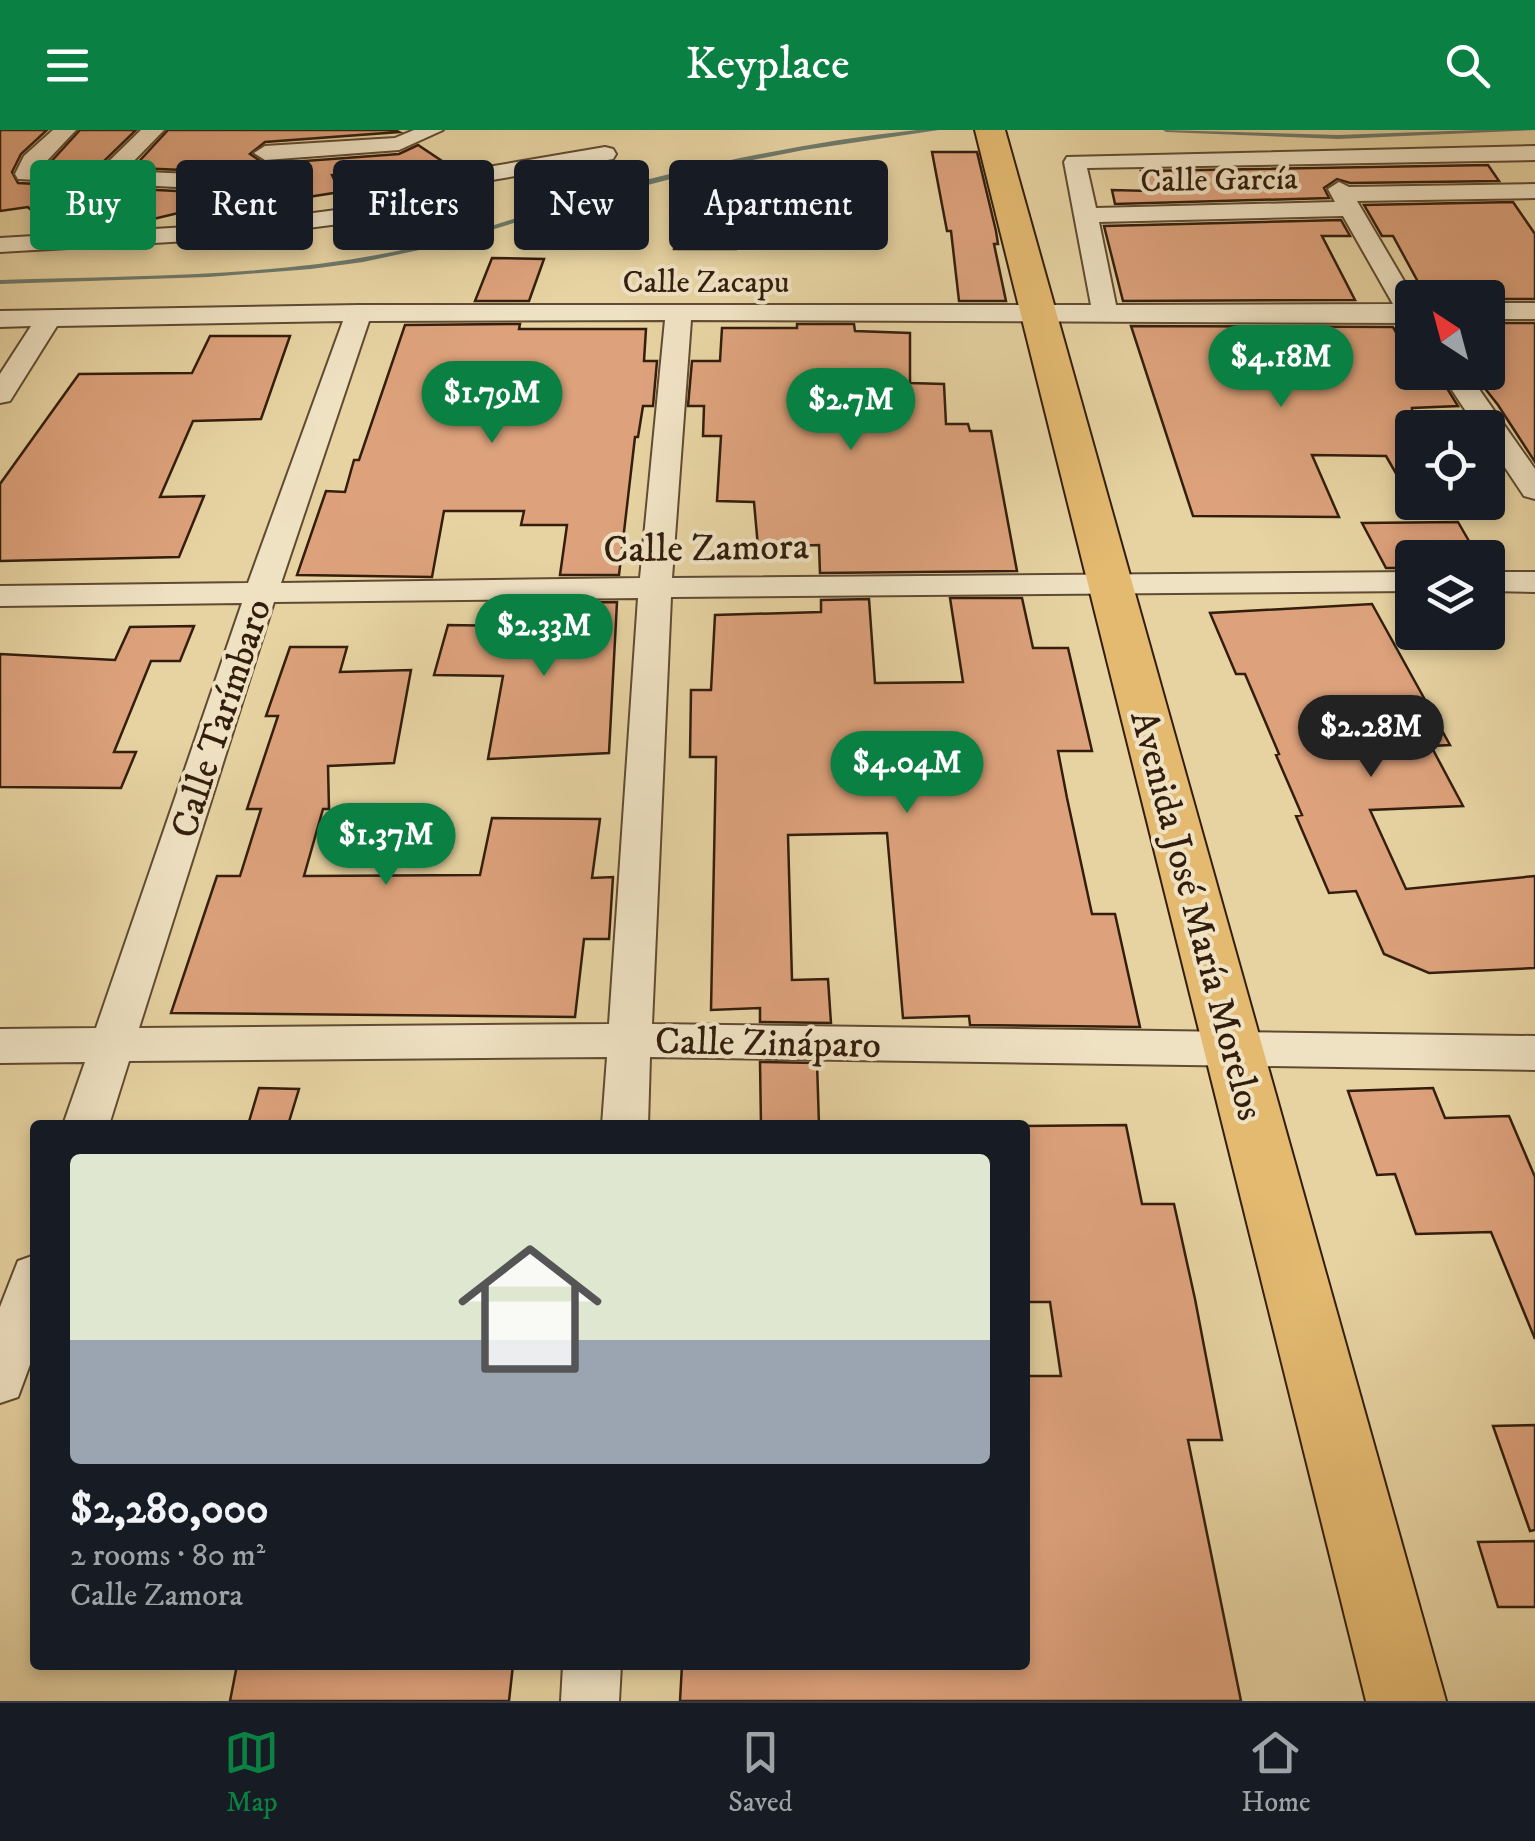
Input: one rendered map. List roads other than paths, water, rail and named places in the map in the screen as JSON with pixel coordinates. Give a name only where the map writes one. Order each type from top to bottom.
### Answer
[{"type":"main road","name":"Avenida José María Morelos","points":[[997,153],[1406,1701]]},
{"type":"street","points":[[2,170],[29,168],[65,130]]},
{"type":"street","points":[[123,160],[152,130]]},
{"type":"street","points":[[258,160],[289,130]]},
{"type":"street","points":[[265,153],[399,144],[432,130]]},
{"type":"street","points":[[1106,312],[1075,162],[1322,160],[1535,152]]},
{"type":"street","points":[[313,220],[362,214],[488,174],[605,154]]},
{"type":"street","points":[[1322,160],[1395,283]]},
{"type":"street","name":"Calle García","points":[[1086,215],[1535,191]]},
{"type":"street","points":[[0,244],[176,234]]},
{"type":"street","points":[[1505,311],[1535,311]]},
{"type":"street","name":"Calle Zacapu","points":[[0,318],[359,312],[1395,313]]},
{"type":"street","name":"Calle Tarímbaro","points":[[88,1120],[261,593],[359,312]]},
{"type":"street","points":[[624,1120],[655,588],[679,313]]},
{"type":"street","points":[[0,395],[50,317]]},
{"type":"street","points":[[1466,390],[1535,490]]},
{"type":"street","name":"Calle Zamora","points":[[0,596],[1395,582]]},
{"type":"street","points":[[1505,582],[1535,582]]},
{"type":"street","name":"Calle Zináparo","points":[[0,1046],[630,1040],[1535,1053]]},
{"type":"street","points":[[0,1380],[30,1291]]},
{"type":"street","points":[[590,1701],[592,1670]]},
{"type":"waterway","points":[[0,282],[260,272],[363,260],[436,245],[587,198],[717,165],[847,141],[936,130]]},
{"type":"waterway","points":[[1166,130],[1338,137],[1532,130]]}]
